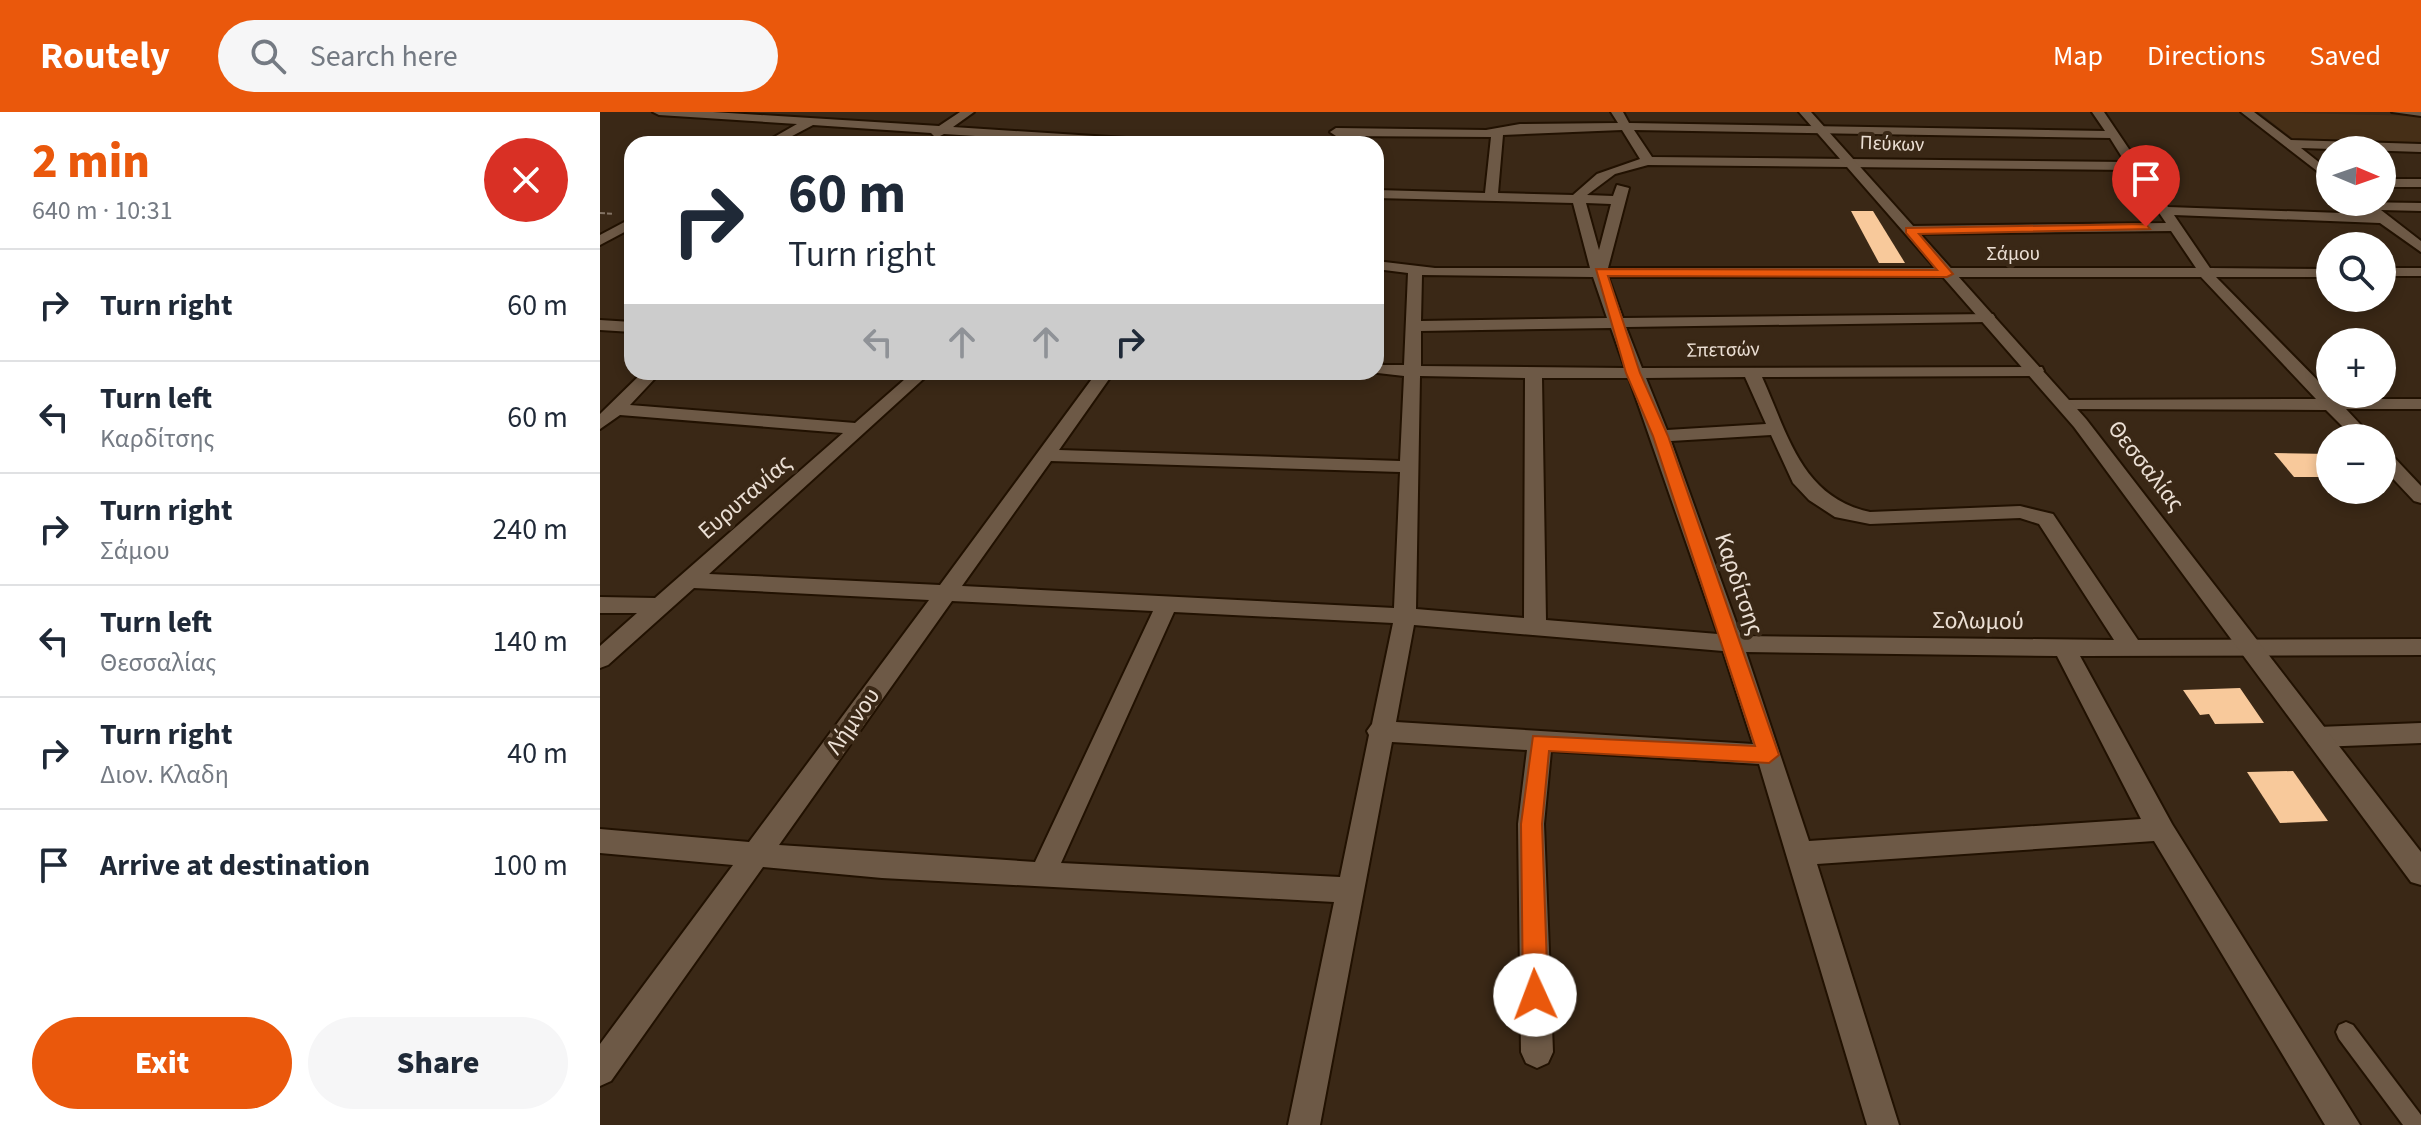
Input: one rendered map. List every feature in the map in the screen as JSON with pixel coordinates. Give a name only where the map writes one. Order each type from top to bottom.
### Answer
[{"type":"street","points":[[659,112],[783,117],[809,122],[1009,136]]},
{"type":"street","points":[[783,136],[831,112]]},
{"type":"street","points":[[933,136],[968,112]]},
{"type":"street","points":[[2098,112],[2206,274],[2316,388]]},
{"type":"street","points":[[2247,112],[2316,166]]},
{"type":"street","points":[[2398,112],[2421,113]]},
{"type":"street","points":[[1334,136],[1346,118]]},
{"type":"street","points":[[1336,132],[1497,133],[1520,128],[1622,119],[1816,120],[2115,135]]},
{"type":"street","points":[[1622,119],[1640,163]]},
{"type":"street","name":"Θεσσαλίας","points":[[1816,120],[1947,274],[2066,405],[2255,650],[2421,873]]},
{"type":"street","points":[[1491,197],[1497,133]]},
{"type":"street","points":[[2289,144],[2421,148]]},
{"type":"street","points":[[1578,199],[1592,182],[1640,163]]},
{"type":"street","points":[[1600,272],[1625,174],[1640,163]]},
{"type":"street","name":"Πεύκων","points":[[1640,163],[2135,166]]},
{"type":"street","points":[[2396,183],[2421,183]]},
{"type":"street","points":[[1384,194],[1618,200]]},
{"type":"street","name":"Καρδίτσης","points":[[1578,199],[1633,373],[1661,436],[1733,644],[1883,1125]]},
{"type":"street","points":[[2396,206],[2421,207]]},
{"type":"street","points":[[2165,211],[2384,219]]},
{"type":"street","points":[[2380,216],[2421,248]]},
{"type":"street","points":[[600,241],[624,227]]},
{"type":"street","points":[[1910,230],[2175,227]]},
{"type":"street","name":"Σάμου","points":[[1384,266],[1415,271],[2316,273]]},
{"type":"street","points":[[1304,1125],[1379,731],[1405,616],[1415,271]]},
{"type":"street","points":[[2396,272],[2421,272]]},
{"type":"street","points":[[1412,326],[1987,317]]},
{"type":"street","points":[[600,325],[624,326]]},
{"type":"street","name":"Σπετσών","points":[[1384,370],[1533,373],[2036,371]]},
{"type":"street","points":[[1751,372],[1806,488],[1842,512],[1870,518],[2020,512],[2046,519],[2055,527],[2132,649]]},
{"type":"street","points":[[1533,373],[1535,627]]},
{"type":"street","points":[[600,424],[645,380]]},
{"type":"street","name":"Ευρυτανίας","points":[[600,659],[914,380]]},
{"type":"street","name":"Λήμνου","points":[[600,1070],[1100,380]]},
{"type":"street","points":[[2066,405],[2316,403]]},
{"type":"street","points":[[2396,404],[2421,404]]},
{"type":"street","points":[[2336,408],[2351,424]]},
{"type":"street","points":[[616,409],[862,429]]},
{"type":"street","points":[[1661,436],[1778,429]]},
{"type":"street","points":[[1045,455],[1410,467]]},
{"type":"street","points":[[2396,471],[2421,497]]},
{"type":"street","name":"Σολωμού","points":[[690,580],[1405,616],[1733,644],[2255,650],[2421,647]]},
{"type":"street","points":[[1042,875],[1167,604]]},
{"type":"street","points":[[600,605],[659,606]]},
{"type":"street","points":[[2065,649],[2098,718],[2225,939],[2344,1125]]},
{"type":"street","points":[[1379,731],[1769,755]]},
{"type":"street","points":[[2318,737],[2421,733]]},
{"type":"street","points":[[1537,1052],[1531,824],[1540,742]]},
{"type":"street","points":[[1799,853],[2161,829]]},
{"type":"street","points":[[600,841],[757,856],[1042,875],[1348,890]]},
{"type":"lane","points":[[2346,1032],[2416,1125]]},
{"type":"shaded area","points":[[2259,112],[2421,116],[2421,145],[2396,144],[2396,136],[2316,136],[2316,142],[2297,142]]},
{"type":"building","points":[[1851,211],[1873,211],[1905,263],[1879,263]]},
{"type":"building","points":[[2274,453],[2316,454],[2316,477],[2294,477]]},
{"type":"building","points":[[2240,688],[2264,723],[2215,724],[2209,714],[2200,715],[2183,690]]},
{"type":"building","points":[[2293,771],[2328,821],[2280,823],[2247,772]]},
{"type":"route","points":[[1535,995],[1531,824],[1540,742],[1769,755],[1661,436],[1633,373],[1600,272],[1947,274],[1910,230],[2146,227]]}]
